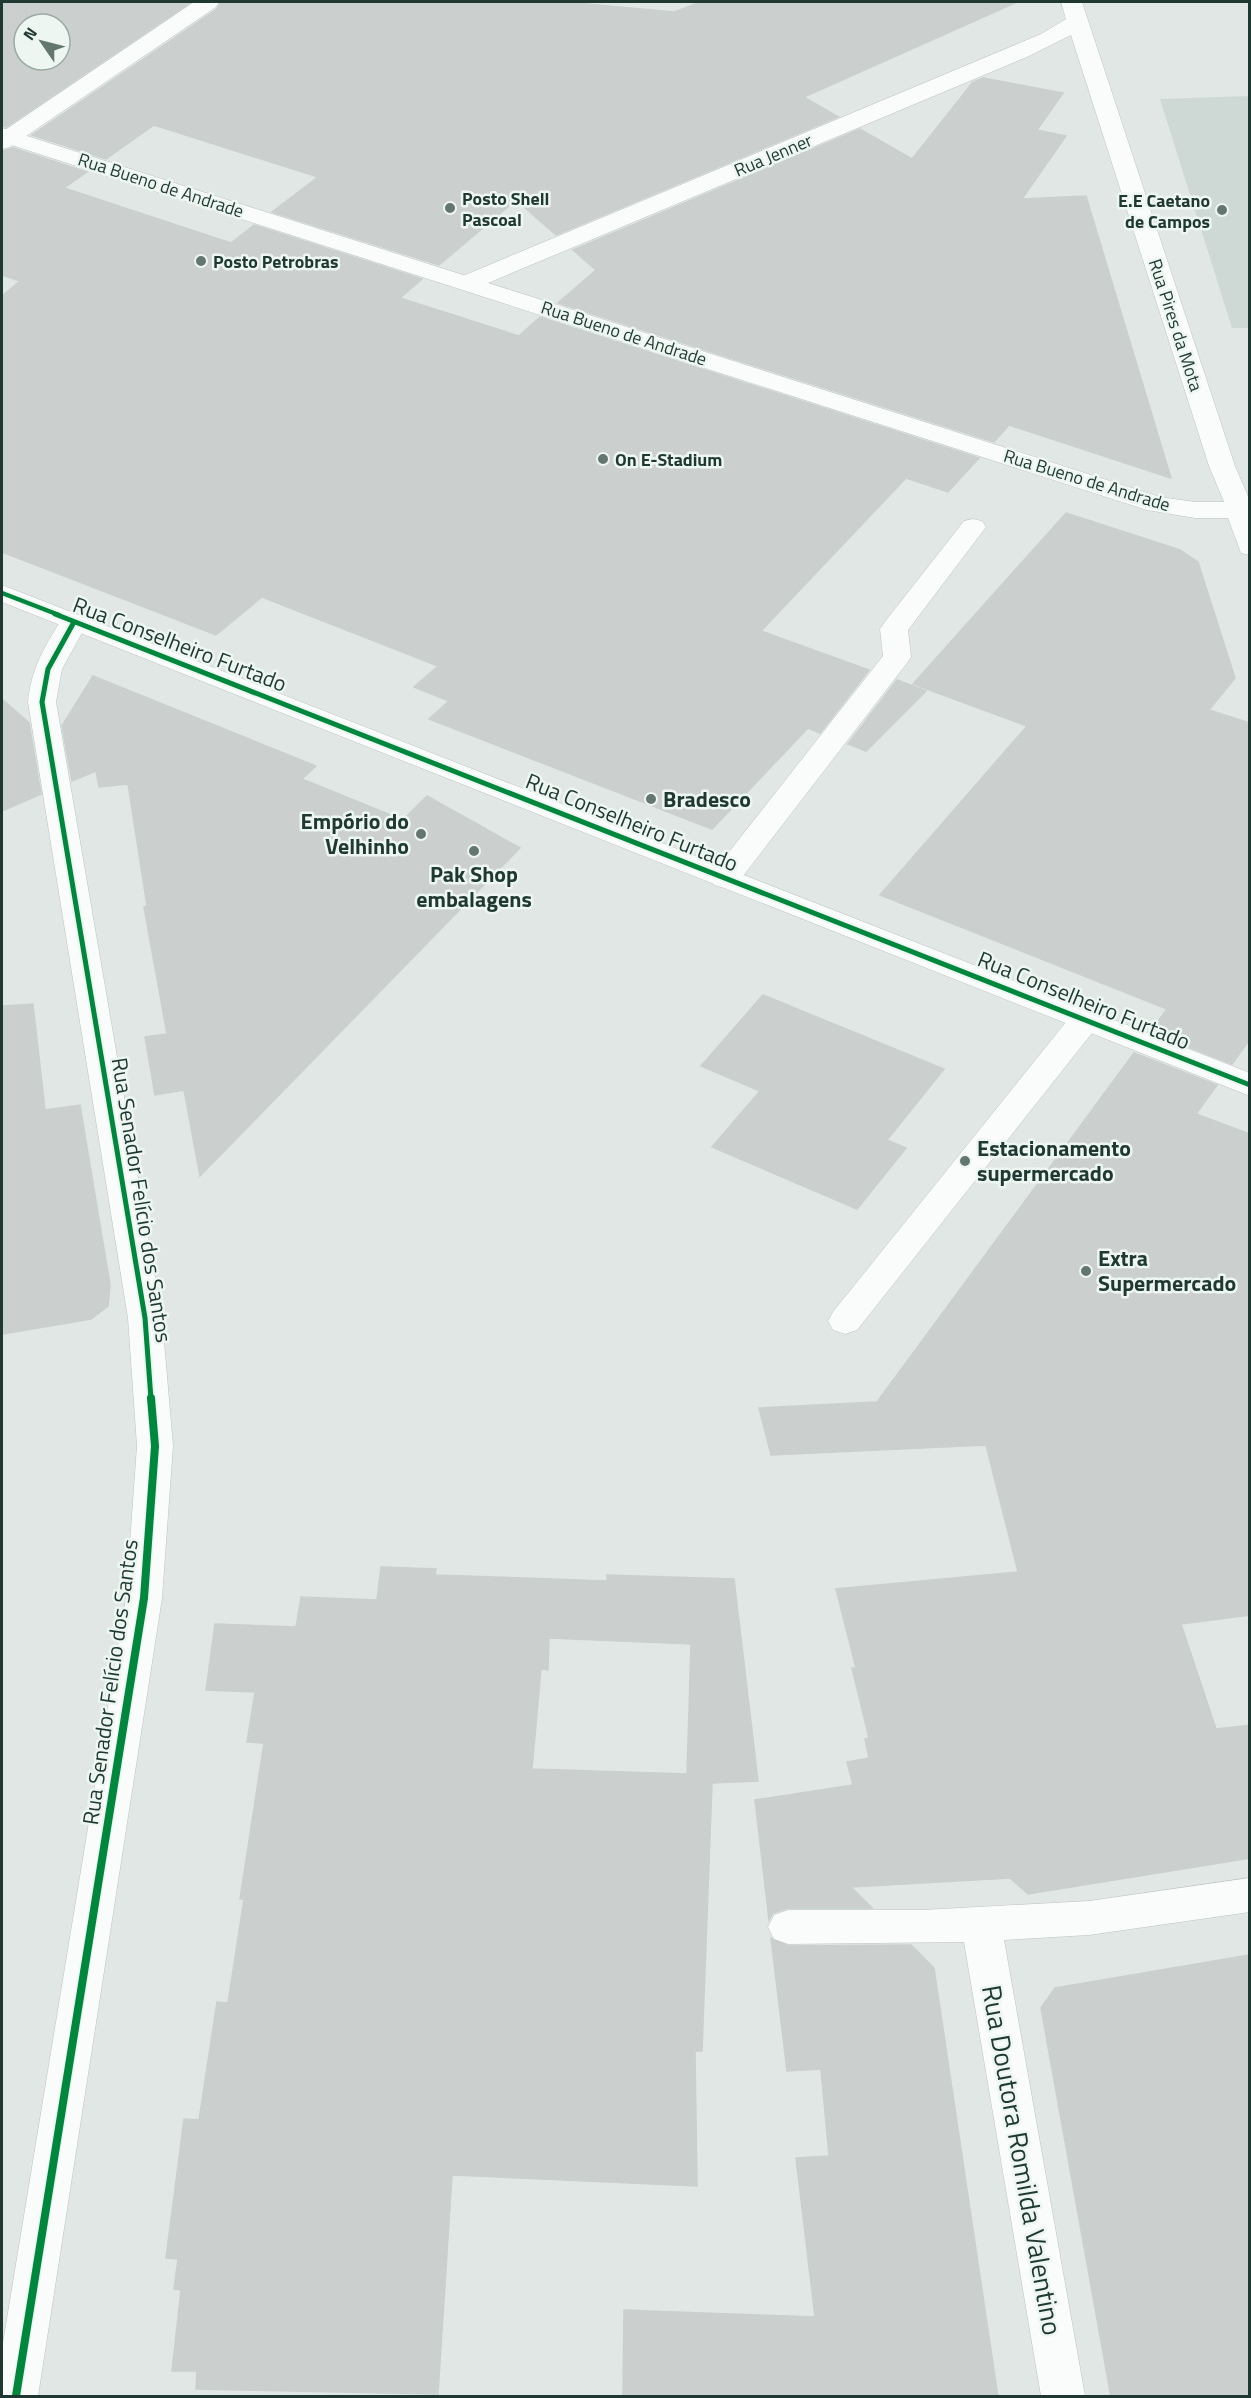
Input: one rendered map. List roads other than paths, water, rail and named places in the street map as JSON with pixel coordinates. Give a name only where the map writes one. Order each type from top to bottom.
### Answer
[{"type":"street","points":[[4,138],[208,2]]},
{"type":"street","name":"Rua Jenner","points":[[467,283],[1049,39],[1074,11]]},
{"type":"street","name":"Rua Pires da Mota","points":[[1074,11],[1222,466],[1244,510],[1250,547]]},
{"type":"street","points":[[1019,52],[1062,60],[1092,69]]},
{"type":"street","name":"Rua Bueno de Andrade","points":[[4,138],[467,283],[1156,504],[1196,510],[1244,510]]},
{"type":"street","points":[[725,878],[897,657],[894,629],[973,527]]},
{"type":"street","name":"Rua Conselheiro Furtado","points":[[2,594],[1250,1085]]},
{"type":"street","name":"Rua Senador Felício dos Santos","points":[[16,2397],[144,1598],[155,1446],[145,1318],[42,702],[43,680],[51,660],[74,622]]},
{"type":"street","points":[[845,1321],[1086,1020]]},
{"type":"street","points":[[788,1927],[923,1927],[1089,1918],[1250,1895]]},
{"type":"street","name":"Rua Doutora Romilda Valentino","points":[[981,1924],[1063,2397]]},
{"type":"place","name":"Posto Shell Pascoal","points":[[450,208]]},
{"type":"place","name":"E.E Caetano de Campos","points":[[1222,210]]},
{"type":"place","name":"Posto Petrobras","points":[[201,261]]},
{"type":"place","name":"On E-Stadium","points":[[603,459]]},
{"type":"place","name":"Bradesco","points":[[651,799]]},
{"type":"place","name":"Empório do Velhinho","points":[[421,834]]},
{"type":"place","name":"Pak Shop embalagens","points":[[474,851]]},
{"type":"place","name":"Estacionamento supermercado","points":[[965,1161]]},
{"type":"place","name":"Extra Supermercado","points":[[1086,1271]]}]
